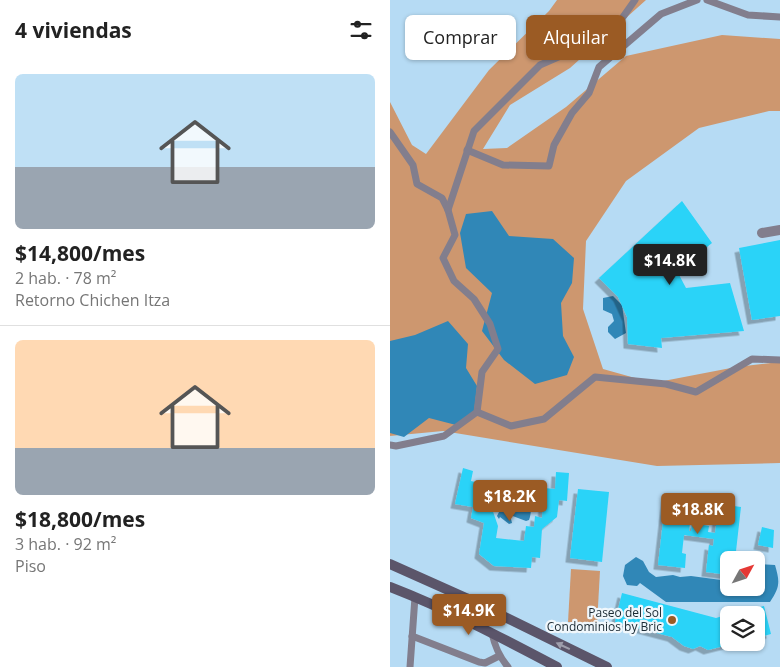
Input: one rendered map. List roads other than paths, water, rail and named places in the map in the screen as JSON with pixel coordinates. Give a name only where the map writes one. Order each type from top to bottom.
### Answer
[{"type":"main road","points":[[390,564],[608,667]]},
{"type":"main road","points":[[390,587],[415,596],[492,633],[556,667]]},
{"type":"street","points":[[762,233],[780,230]]},
{"type":"lane","points":[[448,210],[474,132],[540,65],[611,34],[635,0]]},
{"type":"lane","points":[[467,150],[503,165],[549,166],[554,145],[572,113],[590,93],[599,67],[662,14],[697,0]]},
{"type":"lane","points":[[707,0],[748,15],[780,17]]},
{"type":"lane","points":[[390,132],[413,165],[417,184],[442,198],[448,210],[455,235],[443,258],[454,281],[474,299],[490,324],[498,349],[482,372],[477,412],[444,436],[396,446],[390,445]]},
{"type":"lane","points":[[477,412],[511,426],[544,419],[595,377],[666,384],[696,392],[752,359],[780,360]]},
{"type":"lane","points":[[410,667],[415,596]]},
{"type":"lane","points":[[492,633],[499,656],[508,667]]},
{"type":"lane","points":[[412,636],[480,662],[486,663],[499,656]]},
{"type":"water","points":[[492,211],[509,236],[553,239],[574,258],[572,283],[561,303],[563,336],[574,357],[567,375],[535,384],[504,360],[482,331],[492,293],[466,268],[460,233],[466,214]]},
{"type":"water","points":[[613,296],[622,305],[626,333],[615,339],[608,332],[608,327],[614,321],[612,314],[603,310],[603,298]]},
{"type":"water","points":[[448,321],[468,344],[466,368],[477,386],[474,412],[456,425],[429,418],[404,437],[390,433],[390,341],[415,335]]},
{"type":"water","points":[[502,483],[511,490],[525,490],[530,504],[529,520],[526,521],[510,515],[512,523],[509,524],[500,517],[499,519],[497,516],[499,512],[489,495],[492,485]]},
{"type":"water","points":[[636,557],[643,561],[649,572],[656,577],[673,575],[720,580],[720,596],[765,596],[765,564],[775,565],[778,584],[770,602],[666,602],[640,583],[637,586],[627,585],[623,576],[625,565]]},
{"type":"place","name":"Paseo del Sol Condominios by Bric","points":[[672,620]]}]
